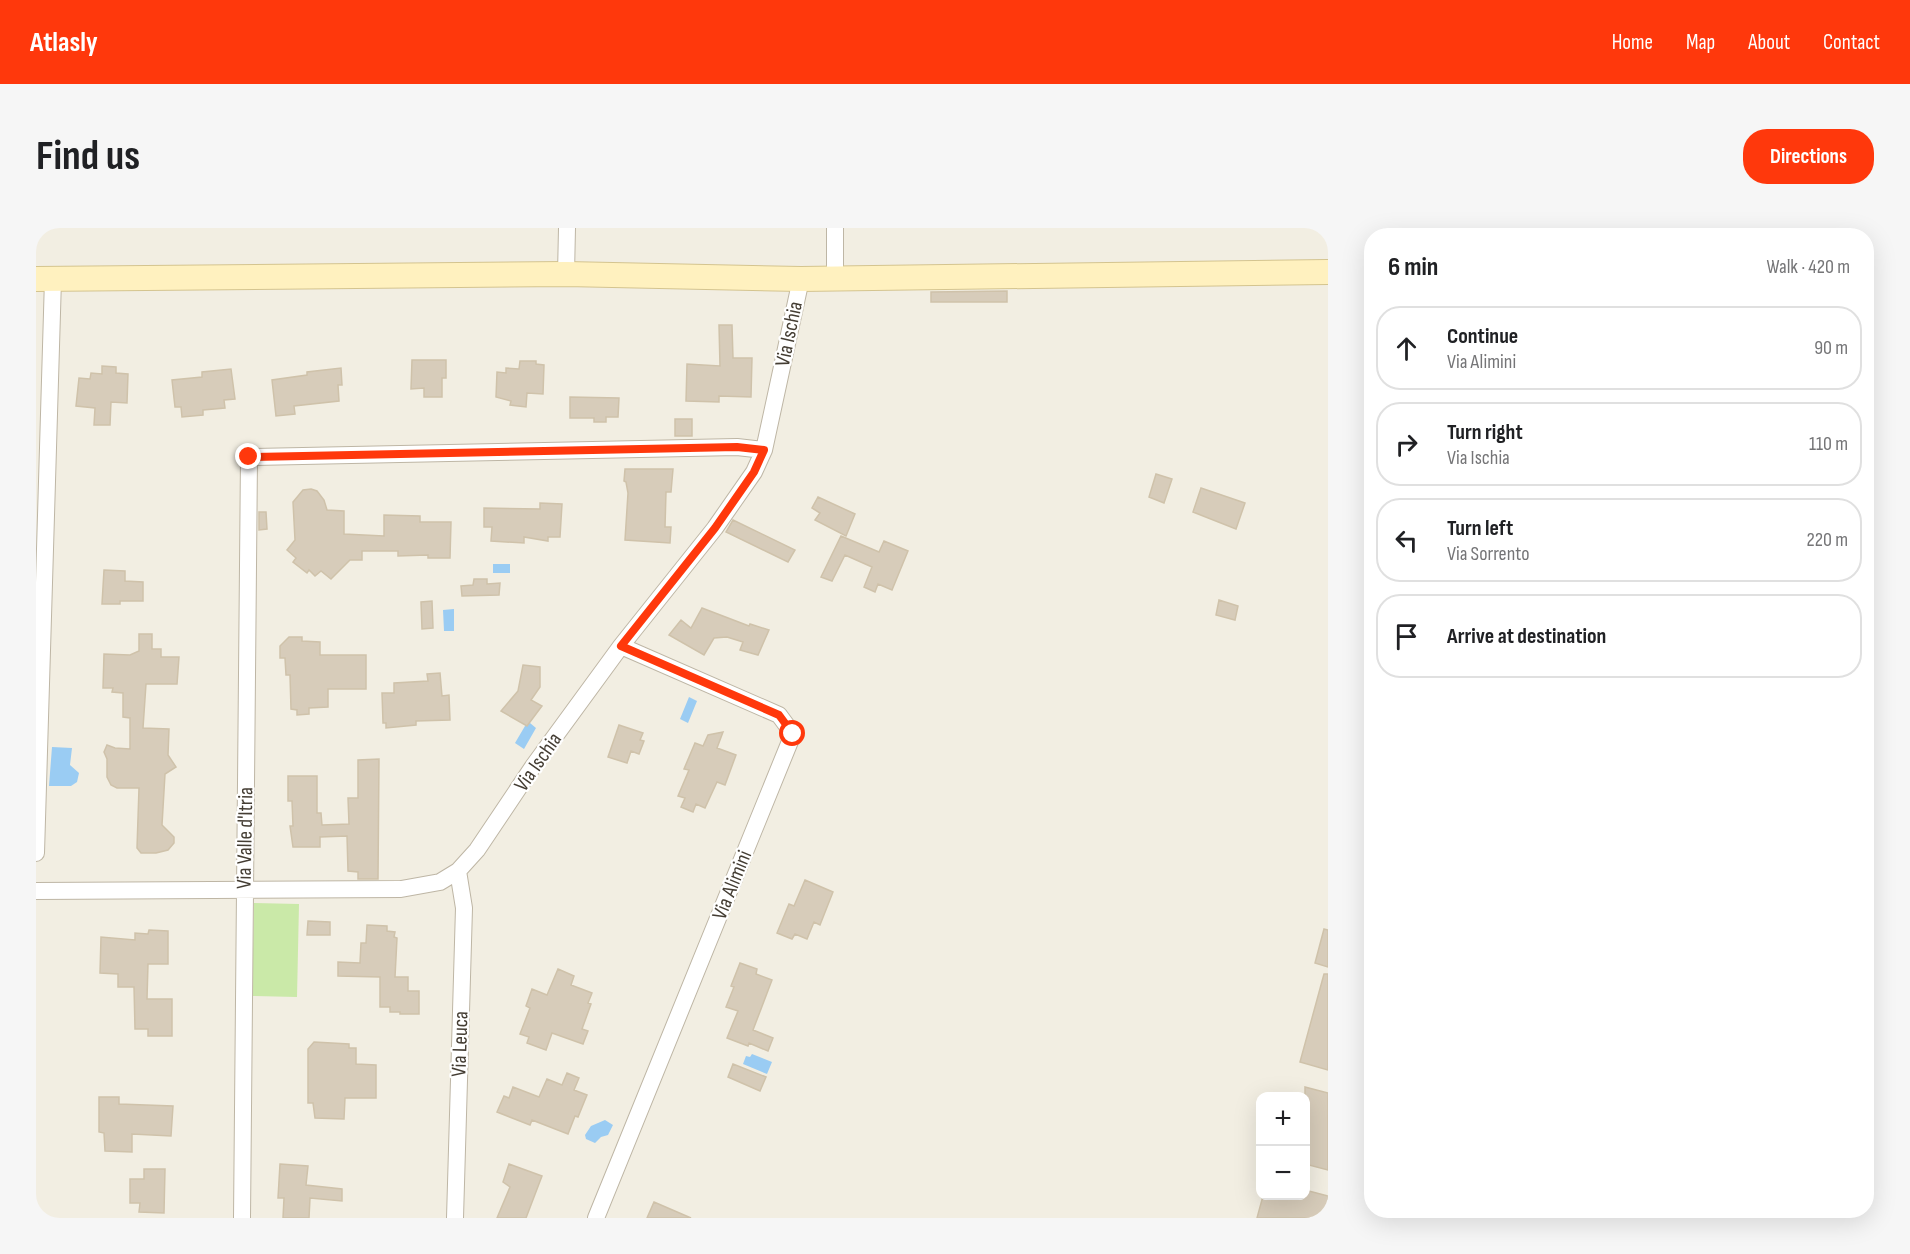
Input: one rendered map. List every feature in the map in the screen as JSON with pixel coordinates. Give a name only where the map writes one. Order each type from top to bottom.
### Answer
[{"type":"main road","points":[[45,279],[566,274],[801,279],[1328,272]]},
{"type":"street","points":[[566,274],[567,228]]},
{"type":"street","points":[[835,228],[835,278]]},
{"type":"street","points":[[36,853],[45,279]]},
{"type":"street","name":"Via Ischia","points":[[36,891],[401,888],[440,882],[458,871],[477,850],[534,765],[621,646],[715,528],[754,472],[764,450],[801,279]]},
{"type":"street","name":"Via Valle d'Itria","points":[[242,1218],[249,457],[737,447],[764,450]]},
{"type":"street","name":"Via Alimini","points":[[596,1218],[793,734],[779,715],[621,646]]},
{"type":"street","name":"Via Leuca","points":[[454,1218],[464,908],[458,871]]},
{"type":"green space","points":[[254,903],[299,904],[297,997],[252,996]]},
{"type":"water","points":[[493,564],[510,564],[510,573],[493,573]]},
{"type":"water","points":[[454,609],[454,631],[444,631],[443,610]]},
{"type":"water","points":[[689,697],[697,701],[688,723],[680,719]]},
{"type":"water","points":[[530,723],[536,728],[524,749],[515,743],[525,726]]},
{"type":"water","points":[[52,747],[72,748],[70,765],[79,773],[77,782],[71,786],[49,786]]},
{"type":"water","points":[[752,1054],[772,1062],[767,1074],[743,1064],[746,1056],[750,1057]]},
{"type":"water","points":[[605,1120],[613,1125],[608,1135],[601,1137],[595,1143],[586,1139],[585,1135],[591,1126]]},
{"type":"building","points":[[1007,291],[1007,302],[931,302],[931,292]]},
{"type":"building","points":[[719,325],[732,325],[733,358],[752,358],[751,397],[719,396],[719,402],[686,401],[687,364],[720,366]]},
{"type":"building","points":[[412,360],[446,360],[446,378],[442,378],[442,397],[424,397],[424,388],[411,389]]},
{"type":"building","points":[[520,361],[536,361],[536,364],[544,365],[543,394],[527,393],[526,407],[510,405],[511,401],[496,397],[497,372],[506,373],[506,368],[519,369]]},
{"type":"building","points":[[102,366],[116,367],[116,373],[128,374],[127,403],[111,402],[110,425],[94,425],[95,408],[76,406],[79,378],[90,379],[91,373],[102,374]]},
{"type":"building","points":[[341,368],[342,385],[338,385],[339,401],[294,406],[295,414],[276,416],[272,380],[307,375],[307,372]]},
{"type":"building","points":[[231,369],[235,399],[224,400],[225,408],[203,410],[203,415],[182,417],[181,407],[175,407],[172,380],[202,377],[202,372]]},
{"type":"building","points":[[570,397],[619,398],[618,417],[606,417],[606,422],[594,422],[594,418],[570,418]]},
{"type":"building","points":[[675,419],[692,419],[692,436],[675,436]]},
{"type":"building","points":[[625,469],[673,469],[671,492],[666,492],[665,527],[671,527],[670,543],[625,540],[628,493],[624,481]]},
{"type":"building","points":[[1156,474],[1172,479],[1164,503],[1149,497]]},
{"type":"building","points":[[1201,488],[1245,503],[1236,529],[1193,512]]},
{"type":"building","points":[[303,490],[317,491],[324,500],[327,510],[344,511],[344,534],[384,536],[384,515],[420,516],[420,522],[451,522],[450,558],[428,558],[428,555],[398,556],[398,551],[362,551],[362,560],[350,560],[331,579],[321,571],[315,576],[309,570],[307,573],[293,562],[296,558],[287,550],[295,540],[293,502]]},
{"type":"building","points":[[818,497],[855,514],[846,536],[815,520],[820,513],[812,508]]},
{"type":"building","points":[[540,503],[562,504],[560,537],[548,537],[548,541],[524,537],[524,543],[491,541],[492,527],[484,527],[484,508],[540,509]]},
{"type":"building","points":[[259,512],[266,512],[267,529],[259,530]]},
{"type":"building","points":[[733,520],[795,550],[788,562],[726,532]]},
{"type":"building","points":[[841,536],[879,552],[884,541],[908,551],[892,590],[878,584],[875,592],[864,587],[872,567],[845,555],[832,581],[821,577]]},
{"type":"building","points":[[104,570],[125,571],[125,581],[143,582],[143,601],[102,604]]},
{"type":"building","points":[[474,579],[487,579],[487,584],[500,583],[499,595],[462,596],[461,586],[473,585]]},
{"type":"building","points":[[1219,600],[1238,606],[1235,620],[1216,615]]},
{"type":"building","points":[[432,601],[433,628],[422,629],[421,602]]},
{"type":"building","points":[[702,608],[749,626],[750,624],[769,630],[758,655],[740,650],[743,642],[727,637],[714,638],[704,655],[669,635],[681,620],[691,628]]},
{"type":"building","points":[[139,634],[152,634],[152,649],[161,649],[161,657],[179,657],[177,684],[146,684],[143,728],[169,729],[168,755],[176,767],[165,774],[162,825],[174,837],[174,843],[168,850],[156,853],[141,853],[137,848],[139,788],[117,788],[111,785],[107,777],[107,759],[104,752],[107,745],[130,749],[130,718],[123,717],[123,693],[112,692],[113,688],[103,688],[104,654],[130,655],[139,651]]},
{"type":"building","points":[[289,637],[302,637],[302,641],[320,642],[320,655],[366,655],[366,689],[328,689],[328,707],[309,708],[309,714],[297,715],[297,710],[291,709],[290,675],[286,675],[285,658],[280,658],[280,646]]},
{"type":"building","points":[[523,665],[540,667],[540,687],[531,700],[542,706],[527,726],[501,711],[518,691]]},
{"type":"building","points":[[440,673],[442,696],[449,695],[450,720],[416,721],[416,725],[386,728],[386,723],[383,723],[382,693],[394,693],[394,683],[428,681],[427,674]]},
{"type":"building","points":[[619,725],[643,733],[640,740],[644,741],[639,754],[631,751],[627,763],[608,757]]},
{"type":"building","points":[[723,732],[717,748],[736,755],[725,785],[717,782],[705,808],[696,804],[693,812],[681,807],[685,798],[678,796],[689,770],[684,769],[695,743],[703,746],[708,735]]},
{"type":"building","points":[[379,759],[378,879],[358,879],[358,872],[348,871],[347,836],[320,837],[320,847],[293,847],[290,826],[293,826],[292,801],[288,801],[288,776],[317,776],[317,813],[321,813],[322,825],[349,824],[348,798],[358,798],[358,760]]},
{"type":"building","points":[[805,880],[833,892],[820,925],[814,922],[807,939],[795,934],[792,939],[777,933],[789,904],[794,906]]},
{"type":"building","points":[[308,921],[330,922],[330,935],[307,935]]},
{"type":"building","points":[[367,925],[387,926],[387,931],[395,932],[394,937],[397,938],[395,977],[408,977],[408,991],[419,991],[419,1014],[400,1014],[400,1012],[390,1012],[390,1007],[380,1007],[380,977],[338,976],[338,962],[360,963],[361,943],[366,943]]},
{"type":"building","points":[[1324,929],[1328,930],[1328,967],[1315,963]]},
{"type":"building","points":[[149,930],[168,931],[168,964],[148,964],[147,999],[172,999],[172,1036],[148,1036],[148,1029],[135,1029],[134,987],[118,987],[118,974],[100,973],[101,937],[135,940],[135,933],[148,934]]},
{"type":"building","points":[[740,963],[757,969],[756,974],[772,980],[753,1030],[773,1038],[768,1051],[749,1043],[748,1046],[727,1038],[738,1011],[726,1007]]},
{"type":"building","points":[[558,969],[574,976],[571,985],[592,993],[588,1003],[591,1004],[582,1029],[588,1031],[583,1044],[552,1033],[546,1050],[527,1043],[529,1037],[520,1034],[530,1008],[526,1006],[532,989],[547,995]]},
{"type":"building","points":[[1324,974],[1328,974],[1328,1070],[1300,1062]]},
{"type":"building","points":[[314,1042],[349,1044],[349,1048],[356,1048],[356,1064],[376,1065],[376,1098],[345,1098],[344,1119],[315,1118],[313,1103],[308,1103],[308,1049]]},
{"type":"building","points":[[733,1064],[766,1077],[760,1091],[728,1077]]},
{"type":"building","points":[[567,1073],[579,1078],[574,1090],[587,1095],[568,1134],[532,1120],[530,1125],[497,1112],[504,1096],[509,1098],[513,1087],[539,1097],[547,1079],[562,1085]]},
{"type":"building","points":[[1305,1087],[1328,1093],[1328,1170],[1310,1165],[1310,1092],[1305,1092]]},
{"type":"building","points":[[99,1097],[119,1097],[119,1104],[173,1106],[171,1136],[132,1134],[132,1152],[105,1151],[104,1133],[99,1132]]},
{"type":"building","points":[[280,1164],[308,1166],[306,1185],[342,1189],[342,1201],[310,1198],[309,1218],[283,1218],[284,1198],[278,1198]]},
{"type":"building","points":[[509,1164],[542,1176],[526,1218],[497,1218],[510,1187],[503,1182]]},
{"type":"building","points":[[144,1169],[165,1169],[164,1213],[139,1212],[140,1203],[130,1203],[130,1179],[144,1179]]},
{"type":"building","points":[[1310,1191],[1328,1196],[1328,1218],[1257,1218],[1262,1200],[1310,1200]]},
{"type":"building","points":[[654,1202],[691,1218],[647,1218]]},
{"type":"route","points":[[249,457],[737,447],[764,450],[754,472],[715,528],[621,646],[779,715],[793,734]]}]
